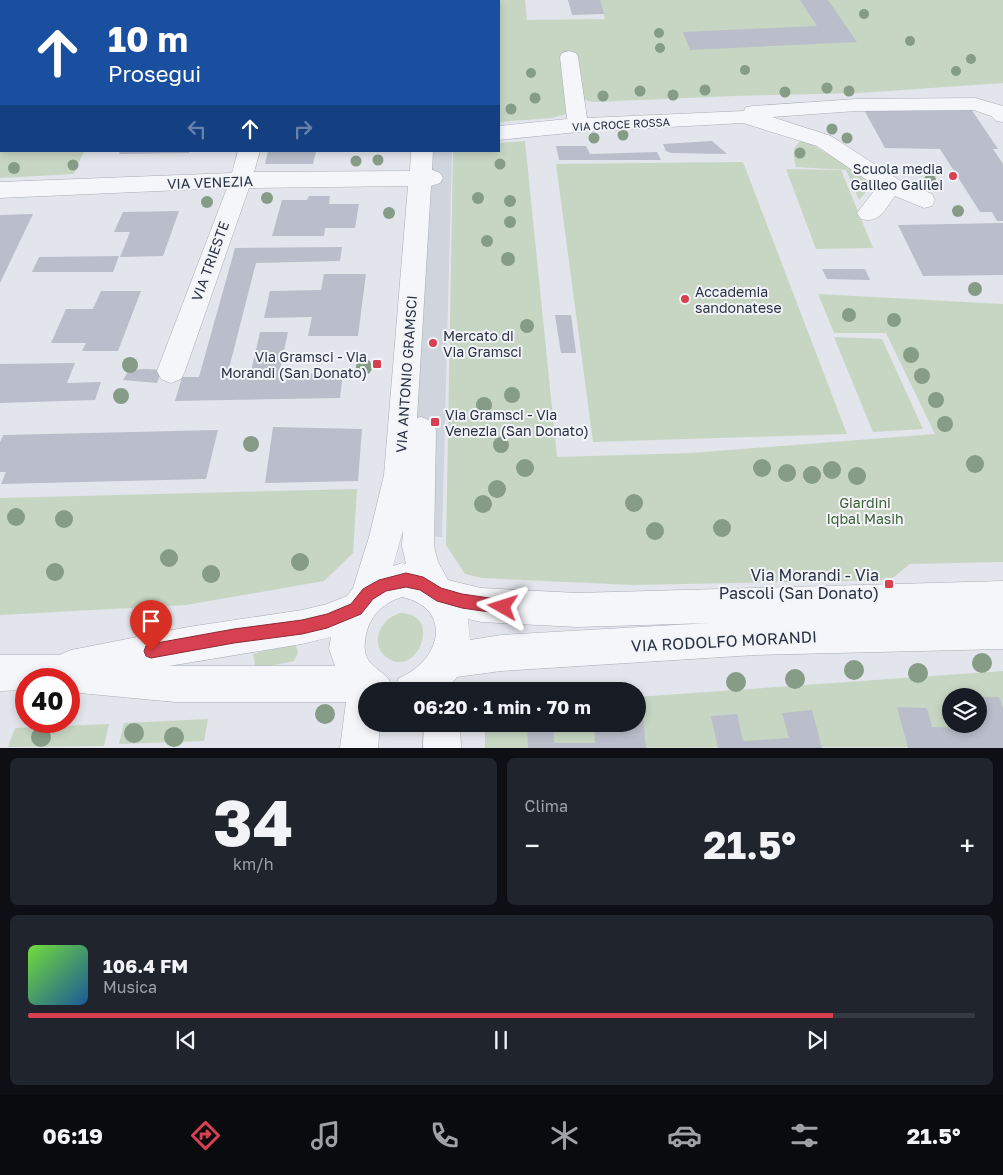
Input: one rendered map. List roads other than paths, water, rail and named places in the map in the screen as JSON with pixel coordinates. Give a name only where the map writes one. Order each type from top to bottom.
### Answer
[{"type":"street","points":[[569,57],[578,126]]},
{"type":"street","points":[[743,117],[754,111],[856,105],[965,104],[975,104],[998,111],[1003,116]]},
{"type":"street","points":[[743,117],[762,120],[824,141],[890,185],[924,200]]},
{"type":"street","name":"VIA CROCE ROSSA","points":[[500,133],[578,126],[743,117]]},
{"type":"street","name":"VIA TRIESTE","points":[[171,371],[241,180],[249,152]]},
{"type":"street","name":"VIA ANTONIO GRAMSCI","points":[[422,152],[428,169],[418,474],[418,546],[423,567],[437,594],[448,609],[452,622],[452,642],[445,676]]},
{"type":"street","name":"VIA VENEZIA","points":[[0,190],[241,180],[428,169]]},
{"type":"street","name":"VIA ANTONIO GRAMSCI","points":[[366,682],[350,665],[346,648],[348,628],[362,602],[385,536],[399,475],[428,169]]},
{"type":"street","points":[[869,213],[890,185]]},
{"type":"street","points":[[72,668],[188,644],[302,627],[327,621],[362,602],[384,584],[406,580],[423,584],[437,594],[481,605],[577,610],[1003,598]]},
{"type":"street","points":[[822,603],[848,617],[862,620],[1003,614]]},
{"type":"street","name":"VIA RODOLFO MORANDI","points":[[445,676],[501,653],[755,638],[1003,632]]},
{"type":"street","points":[[0,673],[15,673]]},
{"type":"street","points":[[80,676],[176,684],[311,683],[358,687]]},
{"type":"street","points":[[427,682],[434,678],[445,676]]},
{"type":"street","points":[[359,748],[362,732]]},
{"type":"street","points":[[442,732],[442,748]]},
{"type":"place","name":"Scuola media Galileo Galilei","points":[[953,176]]},
{"type":"place","name":"Accademia sandonatese","points":[[685,299]]},
{"type":"place","name":"Mercato di Via Gramsci","points":[[433,343]]},
{"type":"place","name":"Via Gramsci - Via Morandi (San Donato)","points":[[377,364]]},
{"type":"place","name":"Via Gramsci - Via Venezia (San Donato)","points":[[435,422]]},
{"type":"place","name":"Via Morandi - Via Pascoli (San Donato)","points":[[889,584]]},
{"type":"park label","name":"Giardini Iqbal Masih","points":[[865,510]]}]
